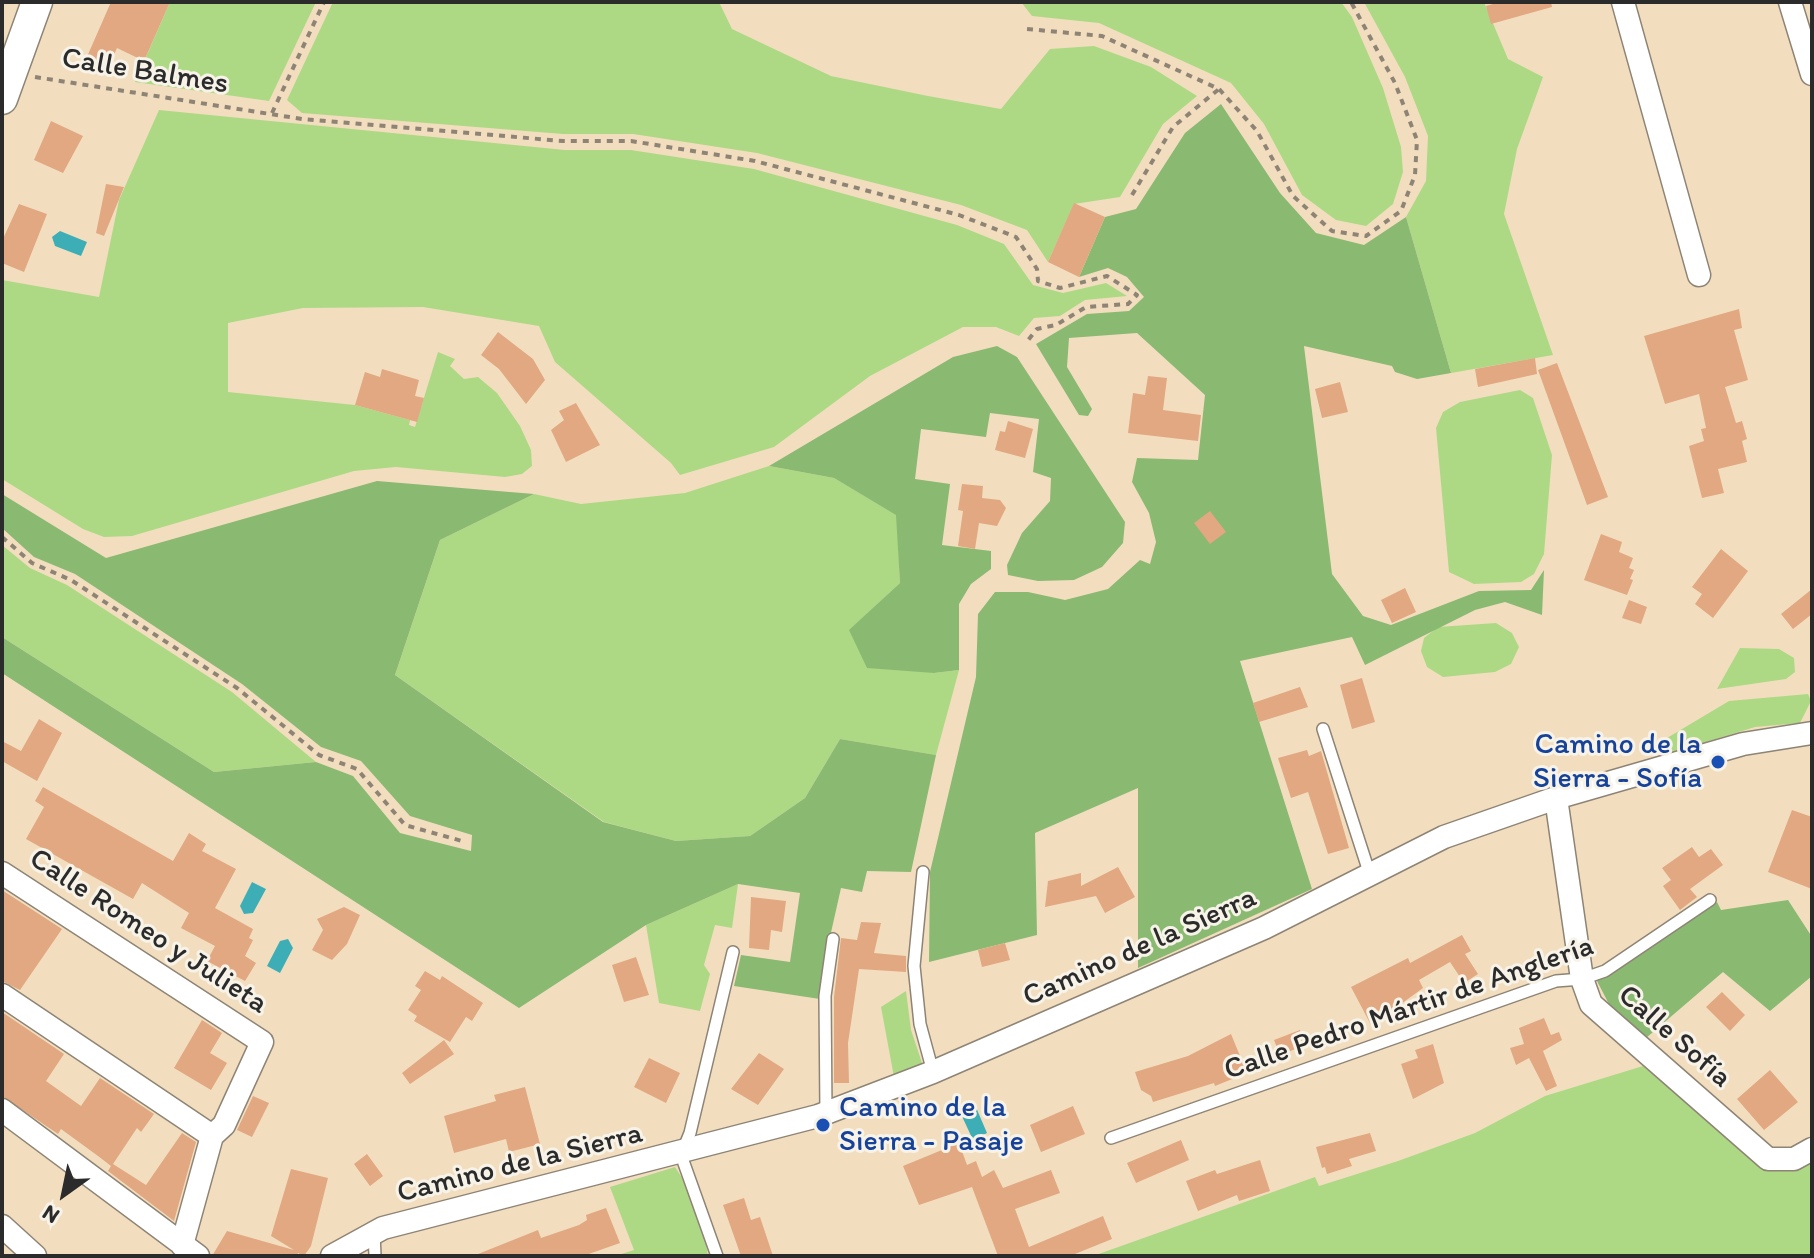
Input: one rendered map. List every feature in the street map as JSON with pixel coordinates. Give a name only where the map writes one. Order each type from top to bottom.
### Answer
[{"type":"main road","points":[[7,86],[37,2]]},
{"type":"street","points":[[1623,2],[1699,275]]},
{"type":"street","points":[[1790,2],[1812,74]]},
{"type":"street","name":"Camino de la Sierra","points":[[332,1256],[374,1233],[681,1155],[826,1114],[933,1072],[1264,928],[1444,837],[1556,798],[1743,744],[1812,733]]},
{"type":"street","name":"Calle Sofía","points":[[1556,798],[1582,979],[1591,1004],[1768,1159],[1794,1159],[1812,1149]]},
{"type":"street","name":"Calle Romeo y Julieta","points":[[2,873],[262,1042],[224,1125],[212,1136]]},
{"type":"street","points":[[2,995],[212,1136],[190,1250],[2,1110]]},
{"type":"street","points":[[2,1226],[35,1256]]},
{"type":"lane","points":[[1323,729],[1370,875]]},
{"type":"lane","points":[[923,872],[914,966],[920,1024],[933,1072]]},
{"type":"lane","name":"Calle Pedro Mártir de Anglería","points":[[1111,1138],[1556,981],[1582,979],[1605,971],[1710,900]]},
{"type":"lane","points":[[826,1114],[825,996],[833,939]]},
{"type":"lane","name":"Camino de la Sierra","points":[[681,1155],[690,1133],[733,952]]},
{"type":"lane","points":[[681,1155],[717,1256]]},
{"type":"lane","name":"Camino de la Sierra","points":[[374,1233],[375,1256]]},
{"type":"path","points":[[272,113],[324,2]]},
{"type":"path","points":[[1027,29],[1102,36],[1219,89],[1257,131],[1293,196],[1332,231],[1366,236],[1401,211],[1415,175],[1417,140],[1395,83],[1351,2]]},
{"type":"path","name":"Calle Balmes","points":[[7,86],[563,141],[631,141],[755,161],[959,215],[1016,237],[1037,269],[1038,281],[1060,288],[1107,276],[1137,295],[1128,304],[1086,307],[1056,325],[1037,329],[1025,344]]},
{"type":"path","points":[[1132,195],[1173,127],[1219,89]]},
{"type":"path","points":[[2,537],[32,563],[71,580],[237,688],[319,755],[357,769],[405,825],[462,841]]},
{"type":"green space","points":[[170,2],[316,2],[269,101],[135,82]]},
{"type":"green space","points":[[333,2],[719,2],[732,29],[831,76],[928,96],[1001,109],[1050,49],[1094,46],[1151,67],[1197,96],[1163,124],[1120,197],[1074,204],[1048,262],[1027,230],[961,205],[757,153],[633,134],[563,134],[302,113],[287,100]]},
{"type":"green space","points":[[1021,2],[1341,2],[1352,17],[1383,88],[1401,147],[1403,172],[1393,204],[1366,226],[1336,220],[1302,195],[1264,124],[1231,83],[1099,23],[1032,16]]},
{"type":"green space","points":[[1364,2],[1484,2],[1508,59],[1543,77],[1517,149],[1504,214],[1553,355],[1451,373],[1406,217],[1426,181],[1428,136],[1405,77]]},
{"type":"green space","points":[[1221,104],[1280,193],[1316,233],[1364,245],[1406,217],[1451,373],[1417,379],[1395,372],[1392,366],[1304,346],[1332,574],[1363,616],[1391,625],[1479,591],[1531,590],[1544,570],[1542,615],[1505,602],[1475,610],[1365,665],[1352,637],[1240,661],[1312,889],[1138,968],[1138,788],[1035,833],[1037,935],[929,962],[930,872],[976,677],[978,614],[995,592],[1028,592],[1065,600],[1108,589],[1140,560],[1150,564],[1156,542],[1149,513],[1132,482],[1137,458],[1198,460],[1205,395],[1137,333],[1069,338],[1067,367],[1092,409],[1088,416],[1079,415],[1036,344],[1087,314],[1129,311],[1144,297],[1127,277],[1108,268],[1079,277],[1105,217],[1136,209],[1185,133]]},
{"type":"green space","points":[[159,110],[565,150],[631,150],[754,169],[957,225],[1004,244],[1033,285],[1063,293],[1106,283],[1127,296],[1085,300],[1060,316],[1034,318],[1019,336],[996,327],[963,327],[870,376],[774,447],[680,475],[671,463],[555,362],[539,326],[423,307],[303,308],[228,323],[228,392],[355,405],[410,420],[409,425],[415,427],[438,352],[455,359],[450,366],[464,379],[478,377],[497,393],[520,426],[531,450],[532,466],[522,474],[505,477],[396,467],[354,471],[132,536],[104,537],[83,529],[2,479],[2,280],[99,297],[119,200]]},
{"type":"green space","points":[[997,346],[1017,357],[1125,522],[1123,543],[1102,567],[1074,580],[1038,581],[1008,575],[1007,565],[1022,533],[1050,501],[1051,478],[1033,472],[1039,419],[990,413],[986,437],[921,429],[915,479],[950,484],[942,545],[991,551],[991,569],[971,584],[959,604],[959,670],[934,673],[867,668],[849,630],[900,583],[896,515],[834,478],[769,466],[953,357]]},
{"type":"green space","points":[[1520,390],[1533,398],[1552,455],[1544,554],[1534,574],[1521,582],[1474,584],[1449,572],[1436,428],[1443,412],[1460,402]]},
{"type":"green space","points":[[769,466],[834,478],[897,515],[900,583],[850,630],[934,673],[959,670],[936,755],[840,739],[805,798],[750,836],[676,841],[604,822],[395,675],[440,540],[534,494],[581,504],[685,493]]},
{"type":"green space","points":[[377,481],[534,494],[440,540],[395,675],[603,822],[676,841],[750,836],[805,798],[840,739],[936,755],[911,872],[867,871],[862,892],[841,888],[823,968],[820,999],[734,986],[741,955],[790,962],[800,893],[738,884],[646,925],[519,1008],[2,673],[2,637],[214,772],[316,762],[353,776],[400,833],[471,851],[472,835],[410,816],[361,761],[321,747],[242,684],[75,574],[34,557],[2,528],[2,494],[106,558]]},
{"type":"green space","points":[[2,545],[30,568],[67,585],[232,692],[316,762],[214,772],[2,637]]},
{"type":"green space","points":[[1496,623],[1512,633],[1519,647],[1511,664],[1495,672],[1443,677],[1427,667],[1421,651],[1424,638],[1438,627]]},
{"type":"green space","points":[[1740,648],[1779,649],[1794,658],[1795,672],[1786,679],[1717,689]]},
{"type":"green space","points":[[1808,694],[1811,701],[1800,723],[1755,727],[1667,754],[1659,748],[1662,741],[1729,701]]},
{"type":"green space","points":[[738,884],[732,928],[715,925],[704,965],[710,974],[700,1011],[659,1003],[646,925]]},
{"type":"green space","points":[[1788,900],[1812,937],[1812,976],[1770,1011],[1723,972],[1646,1038],[1611,1008],[1597,981],[1717,902],[1721,910]]},
{"type":"green space","points":[[906,991],[911,1030],[923,1066],[894,1077],[881,1007]]},
{"type":"green space","points":[[1643,1066],[1759,1164],[1812,1158],[1812,1256],[1093,1256],[1315,1177],[1319,1186],[1398,1161],[1475,1133],[1545,1096]]},
{"type":"green space","points":[[675,1167],[690,1190],[704,1229],[708,1256],[615,1256],[634,1250],[610,1187]]},
{"type":"water","points":[[60,231],[87,242],[81,256],[55,246],[52,237]]},
{"type":"water","points":[[252,882],[266,889],[253,913],[244,914],[240,906]]},
{"type":"water","points":[[288,939],[293,948],[280,973],[267,966],[280,941]]},
{"type":"water","points":[[975,1105],[987,1133],[973,1140],[960,1112]]},
{"type":"building","points":[[111,2],[170,2],[144,61],[117,48],[108,68],[86,59]]},
{"type":"building","points":[[1500,2],[1551,2],[1552,7],[1491,24],[1486,6]]},
{"type":"building","points":[[51,121],[83,136],[63,173],[34,160]]},
{"type":"building","points":[[106,184],[124,187],[104,236],[96,233]]},
{"type":"building","points":[[1074,203],[1105,217],[1079,277],[1048,262]]},
{"type":"building","points":[[19,204],[47,214],[24,272],[2,263],[2,241]]},
{"type":"building","points":[[1739,309],[1742,328],[1734,330],[1748,380],[1725,387],[1736,423],[1742,421],[1747,439],[1742,441],[1747,462],[1718,469],[1724,493],[1702,498],[1689,446],[1704,441],[1701,429],[1706,428],[1699,394],[1665,404],[1644,336]]},
{"type":"building","points":[[498,332],[533,359],[545,380],[526,404],[499,369],[481,355]]},
{"type":"building","points":[[1535,358],[1537,374],[1478,387],[1475,369]]},
{"type":"building","points":[[1557,363],[1608,497],[1587,505],[1538,370]]},
{"type":"building","points":[[382,369],[419,380],[415,396],[424,398],[417,422],[355,405],[365,372],[380,377]]},
{"type":"building","points":[[1148,376],[1167,378],[1163,410],[1201,415],[1198,441],[1128,433],[1133,393],[1145,395]]},
{"type":"building","points":[[1340,382],[1348,412],[1322,418],[1315,389]]},
{"type":"building","points":[[576,403],[600,445],[566,462],[551,430],[564,420],[559,411]]},
{"type":"building","points":[[1008,421],[1033,429],[1025,458],[995,450],[1000,431],[1005,432]]},
{"type":"building","points":[[962,484],[983,486],[982,498],[1000,500],[1006,508],[997,526],[979,523],[975,549],[958,546],[963,511],[958,510]]},
{"type":"building","points":[[1210,511],[1226,532],[1210,544],[1194,523]]},
{"type":"building","points":[[1601,534],[1622,542],[1619,552],[1633,558],[1629,568],[1634,570],[1630,579],[1633,580],[1627,595],[1584,580]]},
{"type":"building","points":[[1721,549],[1748,571],[1713,618],[1695,604],[1702,594],[1692,587]]},
{"type":"building","points":[[1405,588],[1416,612],[1392,623],[1381,600]]},
{"type":"building","points":[[1812,589],[1812,614],[1793,629],[1781,614]]},
{"type":"building","points":[[1629,600],[1647,607],[1641,624],[1622,618]]},
{"type":"building","points":[[1362,678],[1375,722],[1352,729],[1340,685]]},
{"type":"building","points":[[1300,687],[1308,707],[1259,722],[1253,703]]},
{"type":"building","points":[[39,719],[62,733],[37,781],[2,761],[2,741],[21,751]]},
{"type":"building","points":[[1307,750],[1309,756],[1321,751],[1349,848],[1328,854],[1308,792],[1291,798],[1278,758]]},
{"type":"building","points":[[43,787],[173,861],[189,833],[206,844],[202,851],[236,869],[215,908],[253,929],[249,938],[253,940],[245,956],[256,963],[245,981],[207,961],[215,946],[181,928],[189,913],[142,883],[133,899],[26,839],[44,807],[35,801]]},
{"type":"building","points":[[1792,810],[1812,817],[1812,889],[1768,872]]},
{"type":"building","points":[[1692,847],[1699,857],[1711,849],[1723,865],[1690,889],[1697,897],[1680,910],[1663,886],[1671,880],[1662,868]]},
{"type":"building","points":[[1118,867],[1135,897],[1105,913],[1096,896],[1045,907],[1048,881],[1081,873],[1081,886]]},
{"type":"building","points":[[2,890],[62,929],[20,990],[2,981]]},
{"type":"building","points":[[751,897],[786,901],[782,932],[771,930],[769,950],[749,948]]},
{"type":"building","points":[[344,907],[360,915],[347,944],[332,960],[312,950],[323,930],[317,919]]},
{"type":"building","points":[[861,922],[881,923],[874,953],[906,956],[906,972],[859,969],[848,1043],[849,1083],[834,1083],[834,997],[841,938],[857,940]]},
{"type":"building","points":[[1462,935],[1471,951],[1465,954],[1478,974],[1464,983],[1450,962],[1419,980],[1423,988],[1401,1004],[1404,1008],[1371,1025],[1351,987],[1408,958],[1410,963]]},
{"type":"building","points":[[1005,943],[1010,960],[982,967],[978,950]]},
{"type":"building","points":[[636,957],[649,995],[624,1002],[612,965]]},
{"type":"building","points":[[425,971],[440,980],[442,976],[483,1003],[472,1021],[466,1017],[450,1042],[414,1021],[417,1016],[408,1010],[421,990],[415,986]]},
{"type":"building","points":[[1722,992],[1745,1015],[1730,1031],[1706,1007]]},
{"type":"building","points":[[2,1012],[64,1054],[46,1081],[81,1106],[100,1078],[154,1114],[141,1132],[137,1128],[113,1164],[146,1185],[182,1133],[196,1142],[174,1221],[108,1171],[111,1166],[61,1129],[58,1134],[2,1096]]},
{"type":"building","points":[[1544,1018],[1551,1035],[1559,1032],[1562,1040],[1543,1051],[1557,1086],[1546,1091],[1529,1058],[1516,1065],[1510,1048],[1524,1044],[1519,1028]]},
{"type":"building","points":[[202,1020],[222,1033],[210,1053],[227,1063],[211,1090],[174,1068]]},
{"type":"building","points":[[1300,1030],[1306,1045],[1280,1055],[1274,1040]]},
{"type":"building","points":[[1231,1034],[1247,1073],[1215,1086],[1214,1083],[1153,1102],[1151,1096],[1141,1090],[1135,1072],[1188,1056]]},
{"type":"building","points":[[444,1040],[454,1054],[410,1084],[402,1073]]},
{"type":"building","points":[[1433,1044],[1444,1083],[1413,1099],[1401,1064],[1418,1058],[1415,1050]]},
{"type":"building","points":[[759,1053],[784,1069],[758,1105],[731,1089]]},
{"type":"building","points":[[649,1058],[680,1073],[666,1103],[634,1087]]},
{"type":"building","points":[[1770,1070],[1798,1102],[1764,1130],[1737,1099]]},
{"type":"building","points":[[525,1087],[540,1144],[509,1152],[506,1139],[454,1153],[444,1116],[496,1101],[494,1095]]},
{"type":"building","points":[[253,1096],[269,1103],[252,1137],[237,1130]]},
{"type":"building","points":[[1073,1106],[1085,1134],[1041,1152],[1030,1125]]},
{"type":"building","points":[[1370,1133],[1376,1151],[1349,1159],[1352,1166],[1327,1174],[1316,1147]]},
{"type":"building","points":[[1181,1140],[1189,1160],[1136,1183],[1127,1163]]},
{"type":"building","points":[[959,1143],[967,1165],[976,1161],[982,1177],[994,1170],[1003,1188],[1051,1170],[1060,1193],[1015,1209],[1029,1247],[1103,1216],[1112,1239],[1070,1256],[998,1256],[972,1187],[919,1205],[903,1166]]},
{"type":"building","points":[[367,1154],[383,1176],[370,1186],[354,1164]]},
{"type":"building","points":[[1260,1160],[1270,1191],[1239,1201],[1237,1195],[1198,1211],[1186,1181],[1215,1170],[1217,1174]]},
{"type":"building","points":[[291,1169],[328,1178],[311,1246],[304,1256],[298,1253],[297,1256],[212,1256],[227,1231],[294,1250],[271,1236]]},
{"type":"building","points":[[744,1198],[751,1220],[760,1217],[773,1256],[741,1256],[723,1205]]},
{"type":"building","points":[[606,1208],[620,1243],[583,1256],[473,1256],[538,1230],[541,1238],[579,1225],[587,1220],[586,1215]]},
{"type":"place","name":"Camino de la Sierra - Sofía","points":[[1718,762]]},
{"type":"place","name":"Camino de la Sierra - Pasaje","points":[[823,1125]]}]
